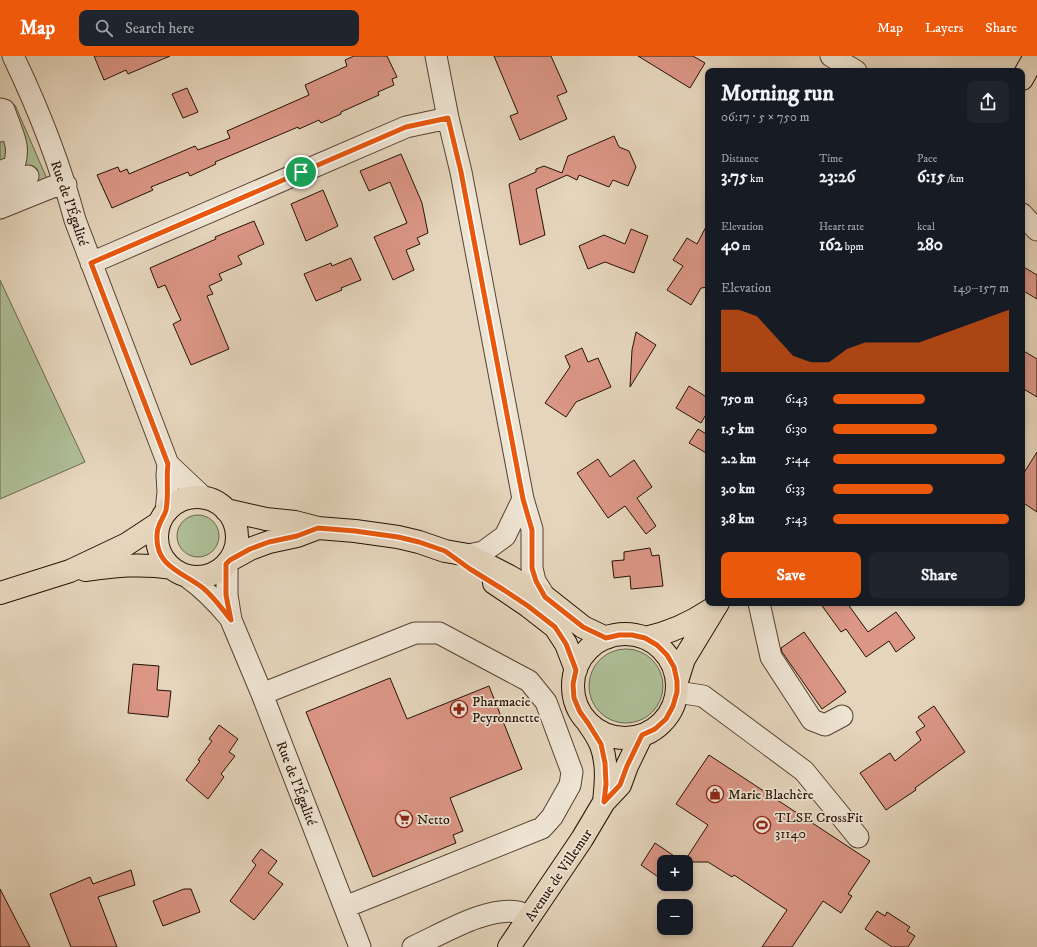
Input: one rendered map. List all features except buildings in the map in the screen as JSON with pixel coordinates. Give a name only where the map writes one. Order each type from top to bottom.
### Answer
[{"type":"main road","points":[[1025,73],[1035,56]]},
{"type":"main road","points":[[0,593],[70,571],[127,544],[163,517],[174,505],[183,500],[194,497],[213,500],[226,510],[232,519],[236,529],[237,540],[235,550],[228,562]]},
{"type":"main road","points":[[226,510],[266,519],[295,522],[318,528],[398,537],[419,542],[445,551],[468,555],[545,597],[583,627],[606,638]]},
{"type":"main road","points":[[163,517],[157,535],[158,548],[163,559],[179,572]]},
{"type":"main road","points":[[70,571],[133,565],[152,565],[197,577],[218,571],[228,562],[250,549],[269,542],[297,536],[318,528]]},
{"type":"main road","points":[[445,551],[470,569],[504,590],[555,627],[566,644],[576,670]]},
{"type":"main road","points":[[645,638],[674,630],[695,620],[715,606]]},
{"type":"main road","points":[[677,686],[674,667],[667,655],[657,645],[645,638],[632,635],[619,635],[606,638],[593,646],[583,656],[576,670],[573,684],[574,698],[580,712],[588,723],[604,734],[623,738],[642,735],[655,729],[666,719],[673,706],[684,659],[715,606]]},
{"type":"main road","name":"Avenue de Villemur","points":[[588,723],[601,744],[605,763],[606,784],[604,802]]},
{"type":"main road","name":"Avenue de Villemur","points":[[509,947],[582,839],[604,802],[620,785],[627,766],[642,735]]},
{"type":"street","name":"Rue de l'Égalité","points":[[13,56],[26,83],[66,185],[75,220],[168,464],[204,498]]},
{"type":"street","points":[[436,56],[448,118],[461,172],[523,499],[532,530],[532,568],[536,581],[545,597]]},
{"type":"street","points":[[830,56],[851,68]]},
{"type":"street","points":[[0,109],[4,110],[5,129],[17,144],[14,166],[0,172]]},
{"type":"street","points":[[91,263],[406,127],[448,118]]},
{"type":"street","points":[[0,188],[28,176]]},
{"type":"street","points":[[0,208],[52,187],[66,185]]},
{"type":"street","points":[[1025,217],[1037,230]]},
{"type":"street","name":"Rue de l'Égalité","points":[[163,517],[168,492],[168,464]]},
{"type":"street","points":[[468,555],[483,552],[506,536],[523,499]]},
{"type":"street","name":"Rue de l'Égalité","points":[[228,562],[226,595],[231,620],[262,694],[360,947]]},
{"type":"street","name":"Rue de l'Égalité","points":[[179,572],[215,599],[231,620]]},
{"type":"street","points":[[760,606],[771,657],[812,720],[825,725],[842,716]]},
{"type":"street","points":[[262,694],[415,633],[439,634],[529,681],[546,702],[572,772],[570,785],[552,817],[542,828],[345,907]]},
{"type":"street","points":[[677,686],[702,696],[804,771],[858,838]]},
{"type":"street","points":[[413,947],[482,915],[499,911],[519,912],[529,918]]},
{"type":"green space","points":[[0,99],[15,105],[47,179],[0,200]]},
{"type":"green space","points":[[0,280],[85,462],[0,499]]},
{"type":"green space","points":[[194,515],[202,515],[210,518],[216,524],[219,536],[216,548],[210,554],[202,557],[194,557],[186,554],[180,548],[177,540],[177,532],[180,524],[186,518]]},
{"type":"green space","points":[[626,649],[640,652],[652,660],[660,672],[663,686],[660,700],[652,712],[640,720],[626,723],[612,720],[600,712],[592,700],[589,686],[592,672],[600,660],[612,652]]},
{"type":"place","name":"Pharmacie Peyronnette","points":[[459,709]]},
{"type":"place","name":"Marie Blachère","points":[[715,794]]},
{"type":"place","name":"Netto","points":[[404,819]]},
{"type":"place","name":"TLSE CrossFit 31140","points":[[762,825]]},
{"type":"route","points":[[448,118],[461,172],[523,499],[532,530],[532,568],[536,581],[545,597],[583,627],[606,638],[619,635],[632,635],[645,638],[657,645],[667,655],[674,667],[677,681],[677,692],[673,706],[666,719],[655,729],[642,735],[627,766],[620,785],[604,802],[606,784],[605,763],[601,744],[580,712],[574,698],[573,684],[576,670],[566,644],[555,627],[528,606],[445,551],[419,542],[398,537],[318,528],[297,536],[269,542],[250,549],[230,560],[226,564],[226,595],[231,620],[215,599],[186,576],[172,568],[163,559],[158,548],[157,535],[159,523],[166,512],[168,464],[91,263],[301,172],[406,127],[448,118]]}]
